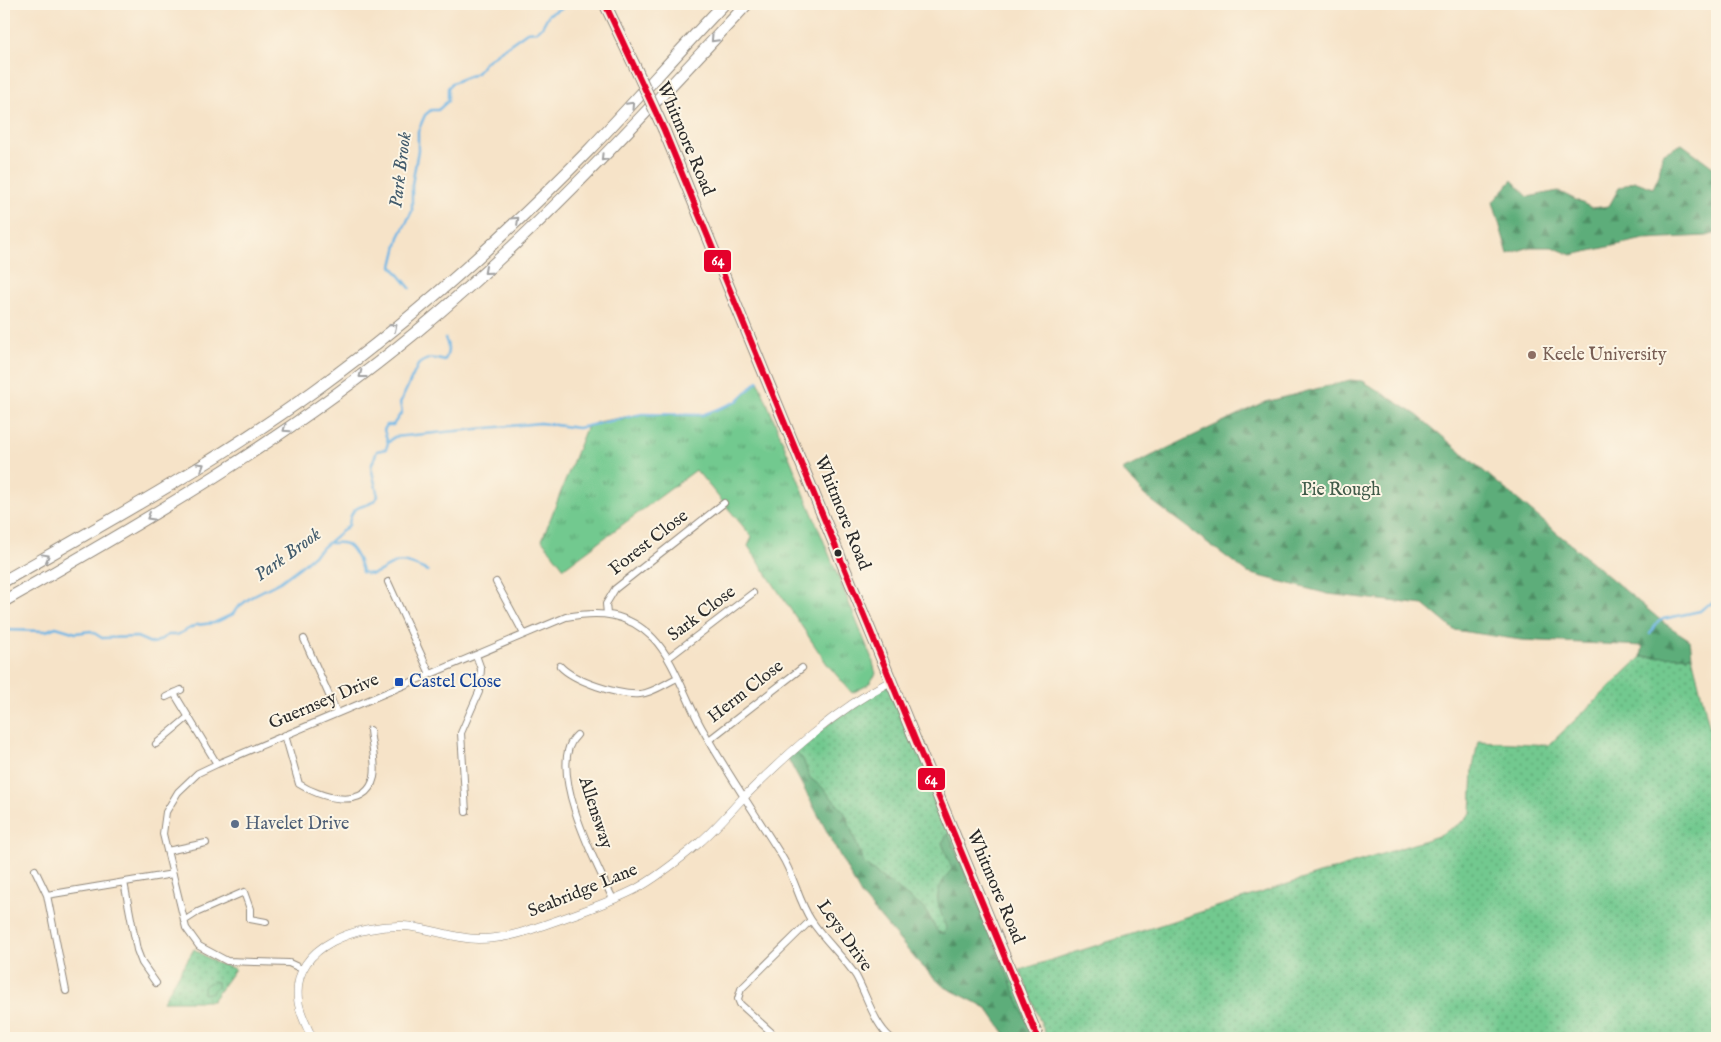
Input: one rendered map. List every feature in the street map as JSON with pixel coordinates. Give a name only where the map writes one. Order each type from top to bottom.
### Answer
[{"type":"highway","name":"Whitmore Road","points":[[605,4],[664,130],[1038,1038]]},
{"type":"highway","points":[[4,581],[96,529],[254,433],[315,390],[386,334],[443,287],[542,196],[621,116],[724,4]]},
{"type":"highway","points":[[4,601],[196,490],[327,401],[415,333],[548,215],[748,4]]},
{"type":"street","name":"Forest Close","points":[[607,614],[606,604],[615,589],[724,503]]},
{"type":"street","points":[[388,582],[430,674]]},
{"type":"street","points":[[496,582],[524,634]]},
{"type":"street","name":"Sark Close","points":[[668,658],[754,593]]},
{"type":"street","name":"Guernsey Drive","points":[[302,970],[289,963],[227,961],[199,946],[184,921],[163,834],[166,812],[185,786],[198,774],[217,764],[566,617],[591,612],[625,618],[653,638],[668,658],[709,740],[743,798]]},
{"type":"street","points":[[304,638],[337,714]]},
{"type":"street","points":[[466,812],[461,733],[479,692],[481,669],[476,655]]},
{"type":"street","points":[[560,666],[567,674],[580,680],[606,688],[640,694],[677,678]]},
{"type":"street","name":"Herm Close","points":[[709,740],[802,668]]},
{"type":"street","name":"Seabridge Lane","points":[[312,1038],[298,999],[302,970],[308,959],[324,944],[381,927],[404,926],[478,939],[497,937],[536,928],[613,899],[651,879],[700,842],[743,798],[808,738],[874,690],[891,681]]},
{"type":"street","points":[[166,697],[181,690]]},
{"type":"street","points":[[174,693],[187,718],[217,764]]},
{"type":"street","points":[[156,744],[187,718]]},
{"type":"street","points":[[285,735],[299,784],[320,795],[342,799],[359,796],[370,787],[374,776],[370,730]]},
{"type":"street","name":"Allensway","points":[[577,735],[573,739],[567,756],[566,772],[586,840],[613,899]]},
{"type":"street","name":"Leys Drive","points":[[743,798],[782,857],[811,920],[855,975],[887,1037]]},
{"type":"street","points":[[167,850],[206,843]]},
{"type":"street","points":[[35,870],[47,895],[66,991]]},
{"type":"street","points":[[47,895],[173,874]]},
{"type":"street","points":[[124,882],[137,950],[142,964],[156,983]]},
{"type":"street","points":[[184,921],[198,912],[244,892],[250,909],[250,919],[266,922]]},
{"type":"street","points":[[771,1032],[740,1004],[738,999],[741,989],[811,920]]},
{"type":"green space","points":[[1682,144],[1717,170],[1717,233],[1707,236],[1644,239],[1572,255],[1552,247],[1530,247],[1508,254],[1493,202],[1512,180],[1528,197],[1558,191],[1592,208],[1609,206],[1619,188],[1634,181],[1653,188],[1659,175],[1662,154]]},
{"type":"green space","name":"Pie Rough","points":[[1350,380],[1363,381],[1417,415],[1664,623],[1690,640],[1692,656],[1641,657],[1643,646],[1521,640],[1454,630],[1424,605],[1328,594],[1248,573],[1144,495],[1122,470],[1262,403]]},
{"type":"green space","points":[[758,381],[872,659],[876,674],[868,685],[852,693],[827,664],[748,546],[752,537],[696,470],[564,568],[542,540],[586,428],[597,422],[642,414],[702,415],[736,402]]},
{"type":"green space","points":[[1692,656],[1717,758],[1717,1038],[1047,1038],[1020,970],[1438,836],[1461,823],[1471,813],[1473,768],[1478,741],[1549,745],[1641,657]]},
{"type":"green space","points":[[891,681],[1031,1019],[1008,1038],[987,1008],[943,986],[918,962],[815,807],[787,757],[808,738]]},
{"type":"green space","points":[[794,751],[803,759],[810,778],[823,788],[845,813],[864,864],[926,910],[937,931],[944,934],[946,928],[938,904],[938,892],[952,869],[942,843],[948,833],[1034,1038],[1008,1038],[987,1008],[943,986],[918,962],[861,895],[787,757]]},
{"type":"green space","points":[[194,949],[216,963],[235,969],[212,1001],[163,1001]]},
{"type":"green space","points":[[213,981],[217,982],[217,987],[210,993],[204,994],[204,986]]},
{"type":"waterway","name":"Park Brook","points":[[410,288],[392,266],[399,237],[412,211],[412,185],[418,150],[418,131],[425,115],[431,110],[438,110],[448,101],[448,88],[452,83],[477,73],[485,62],[527,32],[536,31],[542,27],[549,14],[568,5]]},
{"type":"waterway","name":"Park Brook","points":[[4,630],[46,631],[56,627],[76,633],[91,631],[102,638],[137,637],[153,644],[168,635],[177,635],[196,625],[214,623],[233,614],[237,608],[254,595],[280,582],[300,567],[349,525],[350,517],[356,509],[370,504],[378,496],[371,467],[377,451],[386,449],[388,443],[384,430],[387,425],[393,425],[402,412],[400,403],[418,365],[430,359],[444,361],[448,350],[445,338]]},
{"type":"waterway","points":[[388,443],[394,437],[540,423],[578,428],[642,414],[702,415],[736,402],[758,381]]},
{"type":"waterway","points":[[330,543],[342,543],[349,546],[356,556],[362,572],[367,574],[376,573],[400,562],[428,571]]},
{"type":"waterway","points":[[1650,634],[1658,622],[1663,619],[1700,611],[1707,605],[1717,602]]},
{"type":"transit line","name":"64","points":[[605,4],[664,130],[1038,1038]]},
{"type":"place","name":"Keele University","points":[[1532,355]]},
{"type":"place","name":"Castel Close","points":[[399,682]]},
{"type":"place","name":"Havelet Drive","points":[[235,824]]}]
